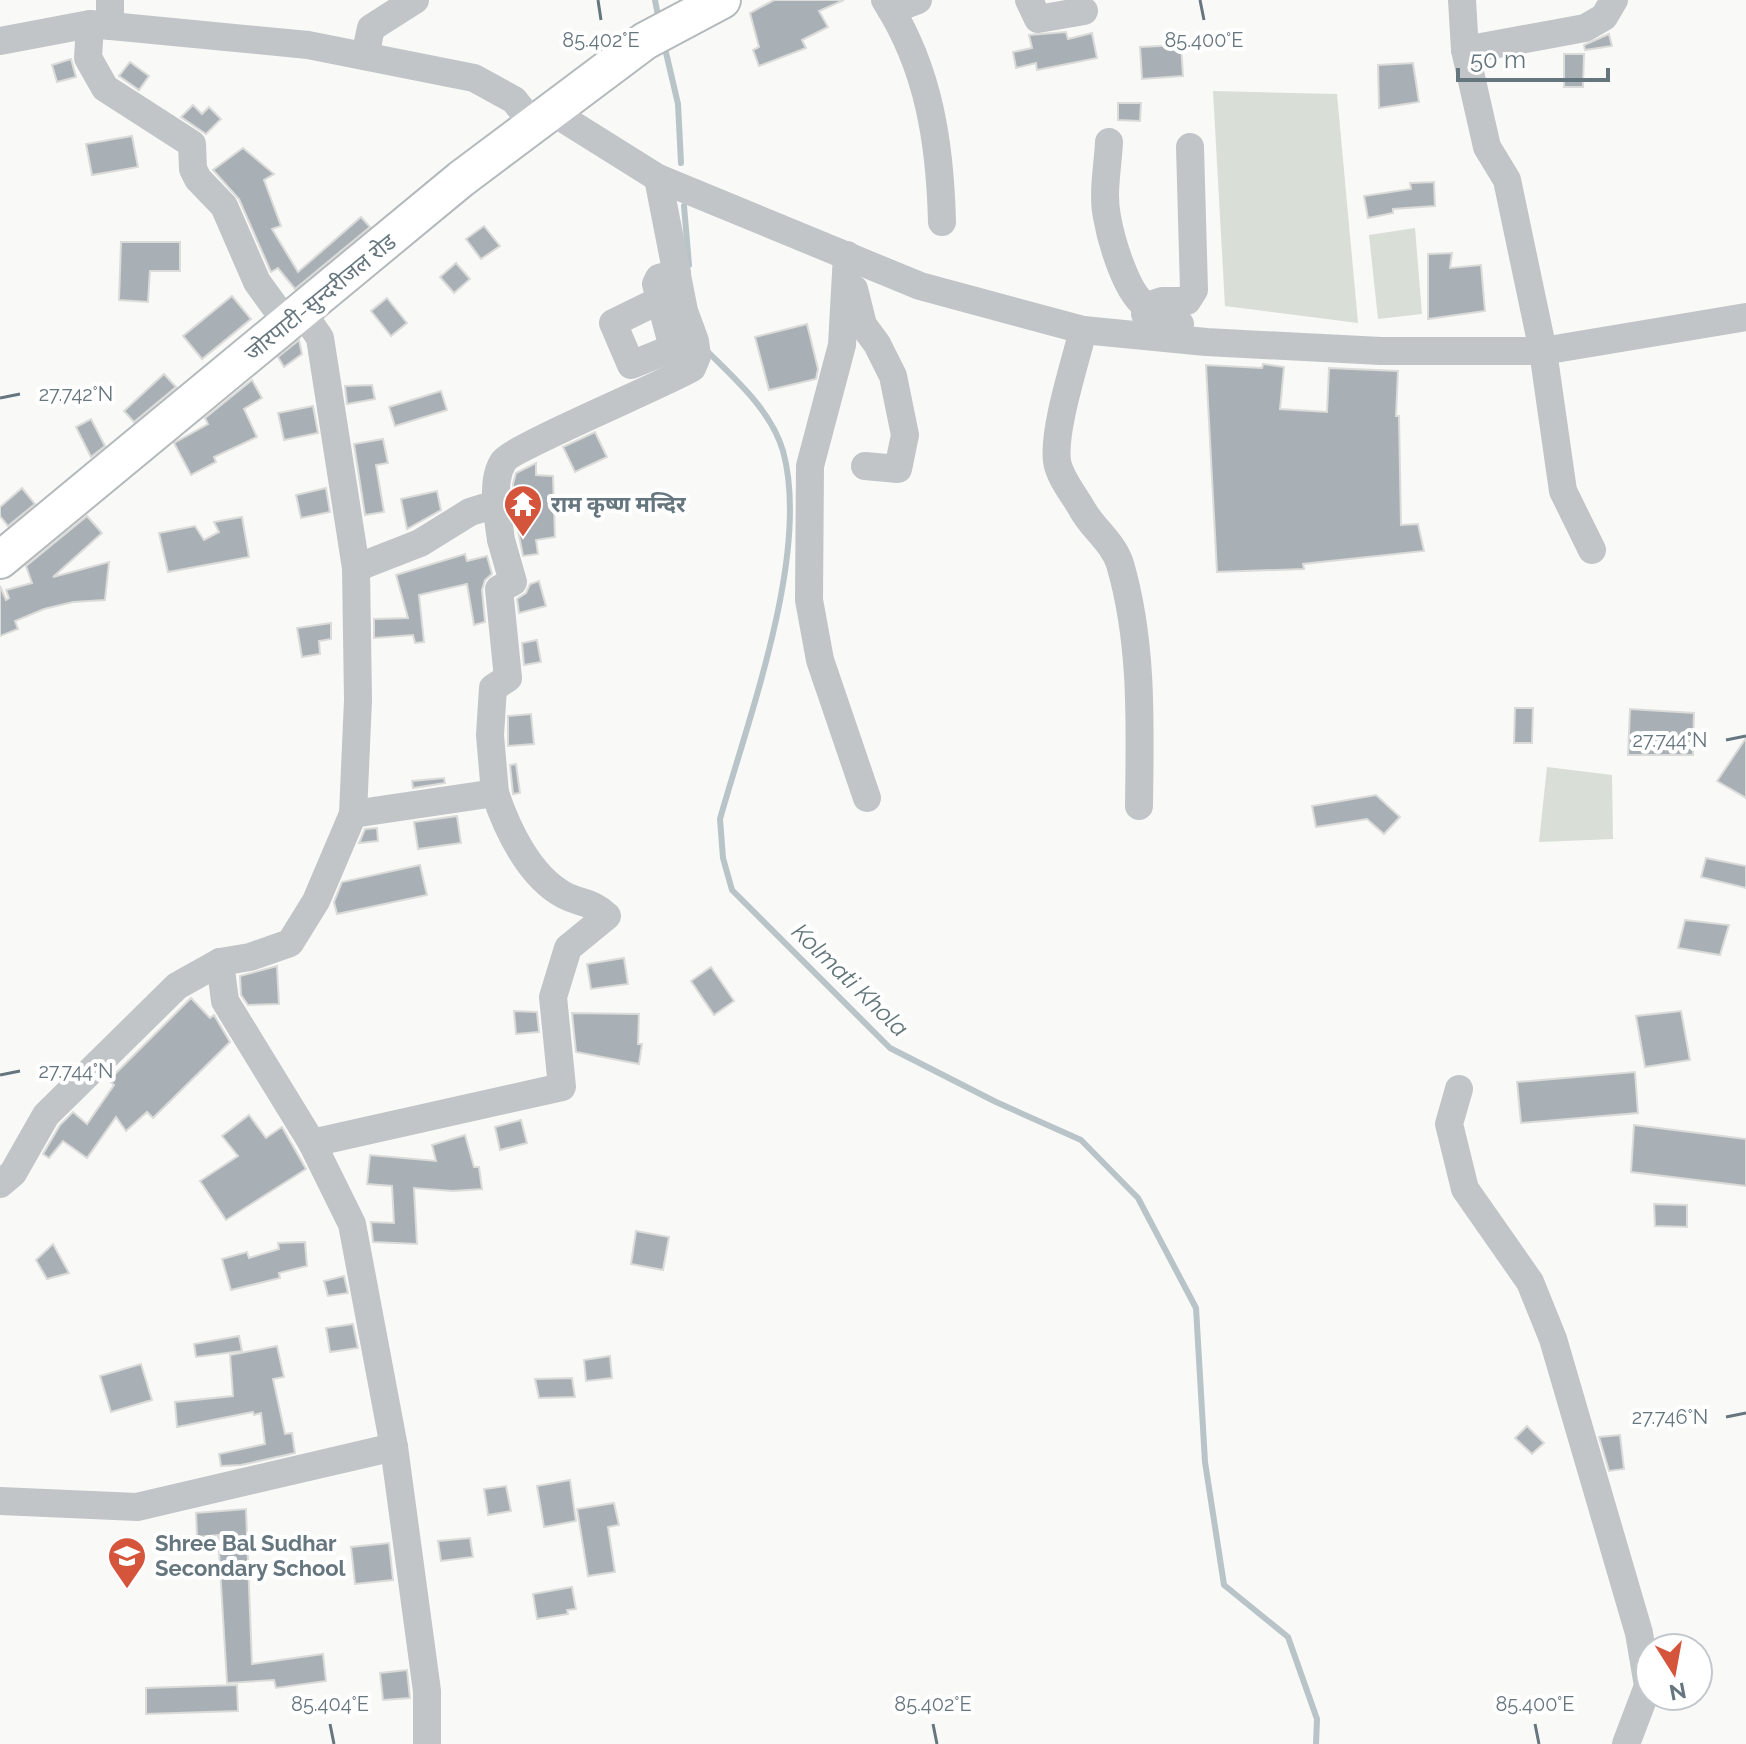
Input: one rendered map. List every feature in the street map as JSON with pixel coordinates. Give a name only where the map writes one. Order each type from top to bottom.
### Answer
[{"type":"main road","name":"जोरपाटी-सुन्दरीजल रोड","points":[[0,560],[294,316],[542,117],[681,13],[722,0]]},
{"type":"street","points":[[365,56],[371,28],[415,0]]},
{"type":"street","points":[[918,0],[888,5],[927,92],[940,157],[942,222]]},
{"type":"street","points":[[1029,0],[1038,19],[1084,11]]},
{"type":"street","points":[[1462,0],[1465,50],[1487,147],[1507,180],[1543,351],[1563,491],[1592,550]]},
{"type":"street","points":[[1465,50],[1585,28],[1604,17],[1614,0]]},
{"type":"street","points":[[0,1184],[13,1173],[46,1115],[177,986],[220,962],[250,957],[290,943],[316,901],[353,814],[358,700],[356,568],[320,338],[257,282],[224,206],[198,179],[193,169],[192,144],[105,88],[88,58],[103,17]]},
{"type":"street","points":[[0,41],[103,17],[308,45],[474,78],[658,178],[846,267],[1083,330],[1206,342],[1381,351],[1543,351],[1746,317]]},
{"type":"street","points":[[1109,142],[1107,218],[1128,285],[1139,302],[1147,306],[1162,301],[1187,301],[1194,290],[1190,147]]},
{"type":"street","points":[[312,1143],[562,1087],[553,997],[568,948],[607,916],[592,902],[565,896],[532,867],[495,793],[490,735],[493,688],[508,678],[499,589],[513,582],[501,540],[496,482],[504,459],[529,443],[586,421],[692,368],[697,356],[695,341],[684,311],[658,178]]},
{"type":"street","points":[[846,267],[863,325],[877,344],[893,376],[905,435],[898,469],[865,466]]},
{"type":"street","points":[[846,267],[842,345],[810,466],[809,600],[820,660],[867,798]]},
{"type":"street","points":[[660,300],[656,284],[659,278],[677,273]]},
{"type":"street","points":[[1147,306],[1147,318],[1198,327],[1205,332],[1206,342]]},
{"type":"street","points":[[1083,330],[1057,441],[1057,464],[1087,518],[1114,549],[1120,565],[1133,623],[1140,691],[1139,806]]},
{"type":"street","points":[[356,568],[420,543],[470,512],[496,504]]},
{"type":"street","points":[[353,814],[495,793]]},
{"type":"street","points":[[220,962],[225,1001],[312,1143],[352,1224],[394,1447],[427,1691],[427,1744]]},
{"type":"street","points":[[1459,1089],[1449,1124],[1465,1189],[1530,1282],[1553,1339],[1639,1633],[1648,1686],[1626,1744]]},
{"type":"street","points":[[0,1501],[137,1507],[394,1447]]},
{"type":"shaded area","points":[[1213,91],[1337,94],[1358,323],[1225,306]]},
{"type":"shaded area","points":[[1415,228],[1422,314],[1378,319],[1369,235]]},
{"type":"shaded area","points":[[1547,767],[1612,775],[1613,839],[1539,842]]},
{"type":"building","points":[[774,0],[844,0],[819,11],[828,27],[802,40],[806,48],[759,66],[753,50],[759,47],[750,13]]},
{"type":"building","points":[[1066,32],[1068,39],[1092,33],[1097,58],[1037,70],[1036,63],[1016,68],[1013,52],[1032,48],[1029,35]]},
{"type":"building","points":[[1609,34],[1612,46],[1585,50],[1584,45]]},
{"type":"building","points":[[1181,45],[1183,76],[1142,79],[1140,47]]},
{"type":"building","points":[[1564,54],[1584,54],[1583,87],[1564,87]]},
{"type":"building","points":[[71,59],[76,77],[57,82],[52,65]]},
{"type":"building","points":[[130,62],[149,76],[139,90],[119,76]]},
{"type":"building","points":[[1413,63],[1419,102],[1379,108],[1378,65]]},
{"type":"building","points":[[1118,103],[1141,103],[1140,121],[1118,120]]},
{"type":"building","points":[[193,105],[202,114],[209,107],[221,119],[206,134],[181,117]]},
{"type":"building","points":[[132,136],[138,167],[92,175],[86,144]]},
{"type":"building","points":[[243,148],[274,174],[264,180],[281,226],[272,229],[298,272],[361,217],[370,227],[295,289],[278,268],[271,272],[239,199],[213,170]]},
{"type":"building","points":[[1434,182],[1435,206],[1393,209],[1393,213],[1368,218],[1364,196],[1411,189],[1410,183]]},
{"type":"building","points":[[484,226],[500,246],[481,259],[466,239]]},
{"type":"building","points":[[121,242],[180,242],[180,271],[150,271],[148,302],[119,300]]},
{"type":"building","points":[[1452,253],[1450,268],[1481,265],[1485,311],[1428,319],[1428,254]]},
{"type":"building","points":[[456,263],[470,279],[454,293],[440,277]]},
{"type":"building","points":[[232,296],[251,319],[202,359],[183,336]]},
{"type":"building","points":[[387,298],[407,323],[391,336],[371,311]]},
{"type":"building","points":[[807,324],[818,369],[816,379],[769,390],[755,337]]},
{"type":"building","points":[[299,340],[302,354],[284,367],[278,357]]},
{"type":"building","points":[[1263,364],[1284,367],[1280,409],[1327,412],[1329,368],[1398,371],[1396,416],[1399,416],[1401,525],[1418,524],[1424,551],[1303,564],[1304,569],[1217,572],[1206,365],[1262,368]]},
{"type":"building","points":[[164,374],[176,387],[134,422],[124,411]]},
{"type":"building","points":[[252,380],[262,398],[244,409],[257,437],[214,457],[216,462],[191,475],[174,443],[208,424],[205,418]]},
{"type":"building","points":[[372,385],[375,399],[347,404],[345,386]]},
{"type":"building","points":[[441,391],[447,410],[395,426],[389,407]]},
{"type":"building","points":[[313,406],[318,433],[284,440],[278,413]]},
{"type":"building","points":[[91,419],[105,446],[91,457],[76,427]]},
{"type":"building","points":[[595,432],[607,457],[575,472],[563,447]]},
{"type":"building","points":[[383,439],[388,463],[376,465],[384,512],[365,515],[354,444]]},
{"type":"building","points":[[536,463],[536,475],[553,476],[555,537],[536,540],[538,554],[523,556],[513,505],[513,484],[516,473]]},
{"type":"building","points":[[22,488],[35,504],[8,526],[0,516],[0,507]]},
{"type":"building","points":[[326,488],[330,512],[301,518],[296,495]]},
{"type":"building","points":[[437,491],[441,510],[407,529],[401,499]]},
{"type":"building","points":[[87,516],[102,533],[53,577],[109,562],[105,600],[73,602],[44,609],[15,621],[18,629],[0,636],[0,586],[6,600],[9,598],[6,590],[32,583],[26,566]]},
{"type":"building","points":[[242,517],[249,557],[168,572],[159,533],[195,526],[204,540],[219,532],[214,522]]},
{"type":"building","points":[[465,554],[467,561],[487,556],[492,574],[485,580],[482,590],[485,622],[474,625],[467,584],[419,595],[424,642],[415,643],[413,635],[374,638],[374,619],[408,618],[396,575]]},
{"type":"building","points":[[539,581],[546,606],[519,613],[517,599],[526,593],[530,584]]},
{"type":"building","points":[[331,623],[331,639],[319,641],[320,654],[302,657],[297,628]]},
{"type":"building","points":[[537,640],[541,662],[524,665],[522,643]]},
{"type":"building","points":[[1515,708],[1533,708],[1532,743],[1514,743]]},
{"type":"building","points":[[1630,709],[1694,713],[1693,755],[1628,755]]},
{"type":"building","points":[[531,714],[534,744],[508,746],[508,716]]},
{"type":"building","points":[[1746,738],[1746,798],[1717,781]]},
{"type":"building","points":[[516,764],[520,793],[513,794],[510,765]]},
{"type":"building","points":[[444,778],[445,783],[413,788],[412,781]]},
{"type":"building","points":[[1376,795],[1400,817],[1384,834],[1367,819],[1316,827],[1312,806]]},
{"type":"building","points":[[457,816],[461,843],[418,849],[414,822]]},
{"type":"building","points":[[377,828],[378,841],[359,843],[365,829]]},
{"type":"building","points":[[1706,858],[1746,866],[1746,888],[1701,877]]},
{"type":"building","points":[[420,865],[427,895],[337,914],[334,902],[342,882]]},
{"type":"building","points":[[1685,920],[1729,925],[1720,955],[1678,948]]},
{"type":"building","points":[[624,958],[628,984],[591,989],[587,964]]},
{"type":"building","points":[[277,966],[279,1004],[248,1005],[241,995],[240,976]]},
{"type":"building","points":[[711,967],[734,1001],[714,1015],[691,981]]},
{"type":"building","points":[[191,998],[210,1018],[214,1015],[230,1042],[153,1118],[147,1112],[126,1131],[116,1117],[87,1158],[63,1141],[49,1158],[43,1154],[60,1125],[73,1112],[87,1124],[114,1085],[109,1080]]},
{"type":"building","points":[[514,1011],[537,1012],[539,1032],[516,1034]]},
{"type":"building","points":[[1681,1011],[1690,1060],[1645,1067],[1636,1016]]},
{"type":"building","points":[[572,1013],[639,1014],[638,1044],[642,1044],[639,1064],[576,1052]]},
{"type":"building","points":[[1635,1072],[1638,1113],[1521,1123],[1517,1082]]},
{"type":"building","points":[[249,1115],[266,1138],[282,1127],[306,1169],[226,1220],[200,1181],[238,1156],[222,1136]]},
{"type":"building","points":[[521,1120],[527,1143],[500,1150],[495,1127]]},
{"type":"building","points":[[1634,1125],[1746,1139],[1746,1186],[1631,1172]]},
{"type":"building","points":[[465,1135],[474,1167],[479,1167],[482,1189],[453,1191],[414,1188],[417,1244],[373,1242],[371,1222],[394,1223],[392,1186],[367,1184],[370,1155],[436,1161],[432,1145]]},
{"type":"building","points":[[1654,1204],[1687,1205],[1687,1227],[1655,1226]]},
{"type":"building","points":[[636,1231],[669,1237],[663,1270],[631,1264]]},
{"type":"building","points":[[305,1242],[307,1266],[279,1273],[280,1278],[231,1290],[222,1259],[247,1252],[249,1258],[279,1249],[278,1243]]},
{"type":"building","points":[[53,1244],[69,1273],[47,1279],[36,1260]]},
{"type":"building","points":[[344,1276],[348,1293],[328,1296],[324,1281]]},
{"type":"building","points":[[353,1324],[358,1348],[330,1352],[326,1328]]},
{"type":"building","points":[[239,1336],[242,1351],[196,1357],[194,1344]]},
{"type":"building","points":[[277,1346],[284,1377],[273,1379],[285,1434],[292,1433],[295,1453],[241,1465],[221,1466],[219,1454],[265,1444],[261,1413],[177,1427],[175,1402],[233,1396],[230,1355]]},
{"type":"building","points":[[610,1356],[612,1378],[586,1381],[584,1360]]},
{"type":"building","points":[[141,1364],[152,1400],[111,1412],[100,1376]]},
{"type":"building","points":[[572,1378],[575,1397],[539,1398],[535,1379]]},
{"type":"building","points":[[1527,1426],[1544,1443],[1532,1454],[1515,1438]]},
{"type":"building","points":[[1620,1435],[1624,1469],[1609,1471],[1599,1437]]},
{"type":"building","points":[[570,1480],[576,1521],[544,1527],[537,1486]]},
{"type":"building","points":[[506,1486],[511,1511],[488,1515],[484,1489]]},
{"type":"building","points":[[614,1503],[619,1525],[608,1527],[615,1572],[588,1576],[577,1509]]},
{"type":"building","points":[[246,1509],[252,1664],[323,1654],[326,1681],[276,1688],[274,1680],[227,1683],[218,1535],[197,1537],[196,1513]]},
{"type":"building","points":[[470,1538],[473,1557],[441,1561],[438,1541]]},
{"type":"building","points":[[389,1543],[393,1580],[355,1584],[351,1547]]},
{"type":"building","points":[[572,1587],[576,1609],[567,1610],[568,1614],[537,1619],[533,1594]]},
{"type":"building","points":[[407,1670],[410,1698],[383,1700],[380,1673]]},
{"type":"building","points":[[237,1685],[238,1711],[146,1714],[146,1688]]},
{"type":"waterway","name":"Kolmati Khola","points":[[655,0],[659,21]]},
{"type":"waterway","name":"Kolmati Khola","points":[[664,44],[678,104],[681,163]]},
{"type":"waterway","name":"Kolmati Khola","points":[[684,206],[689,265]]},
{"type":"waterway","name":"Kolmati Khola","points":[[706,350],[751,396],[770,422],[783,451],[789,492],[789,537],[783,585],[760,685],[720,819],[723,858],[732,890],[890,1048],[996,1102],[1081,1140],[1138,1198],[1196,1308],[1205,1462],[1224,1585],[1288,1637],[1317,1719],[1316,1744]]},
{"type":"place","name":"राम कृष्ण मन्दिर","points":[[523,538]]},
{"type":"place","name":"Shree Bal Sudhar Secondary School","points":[[127,1590]]}]
